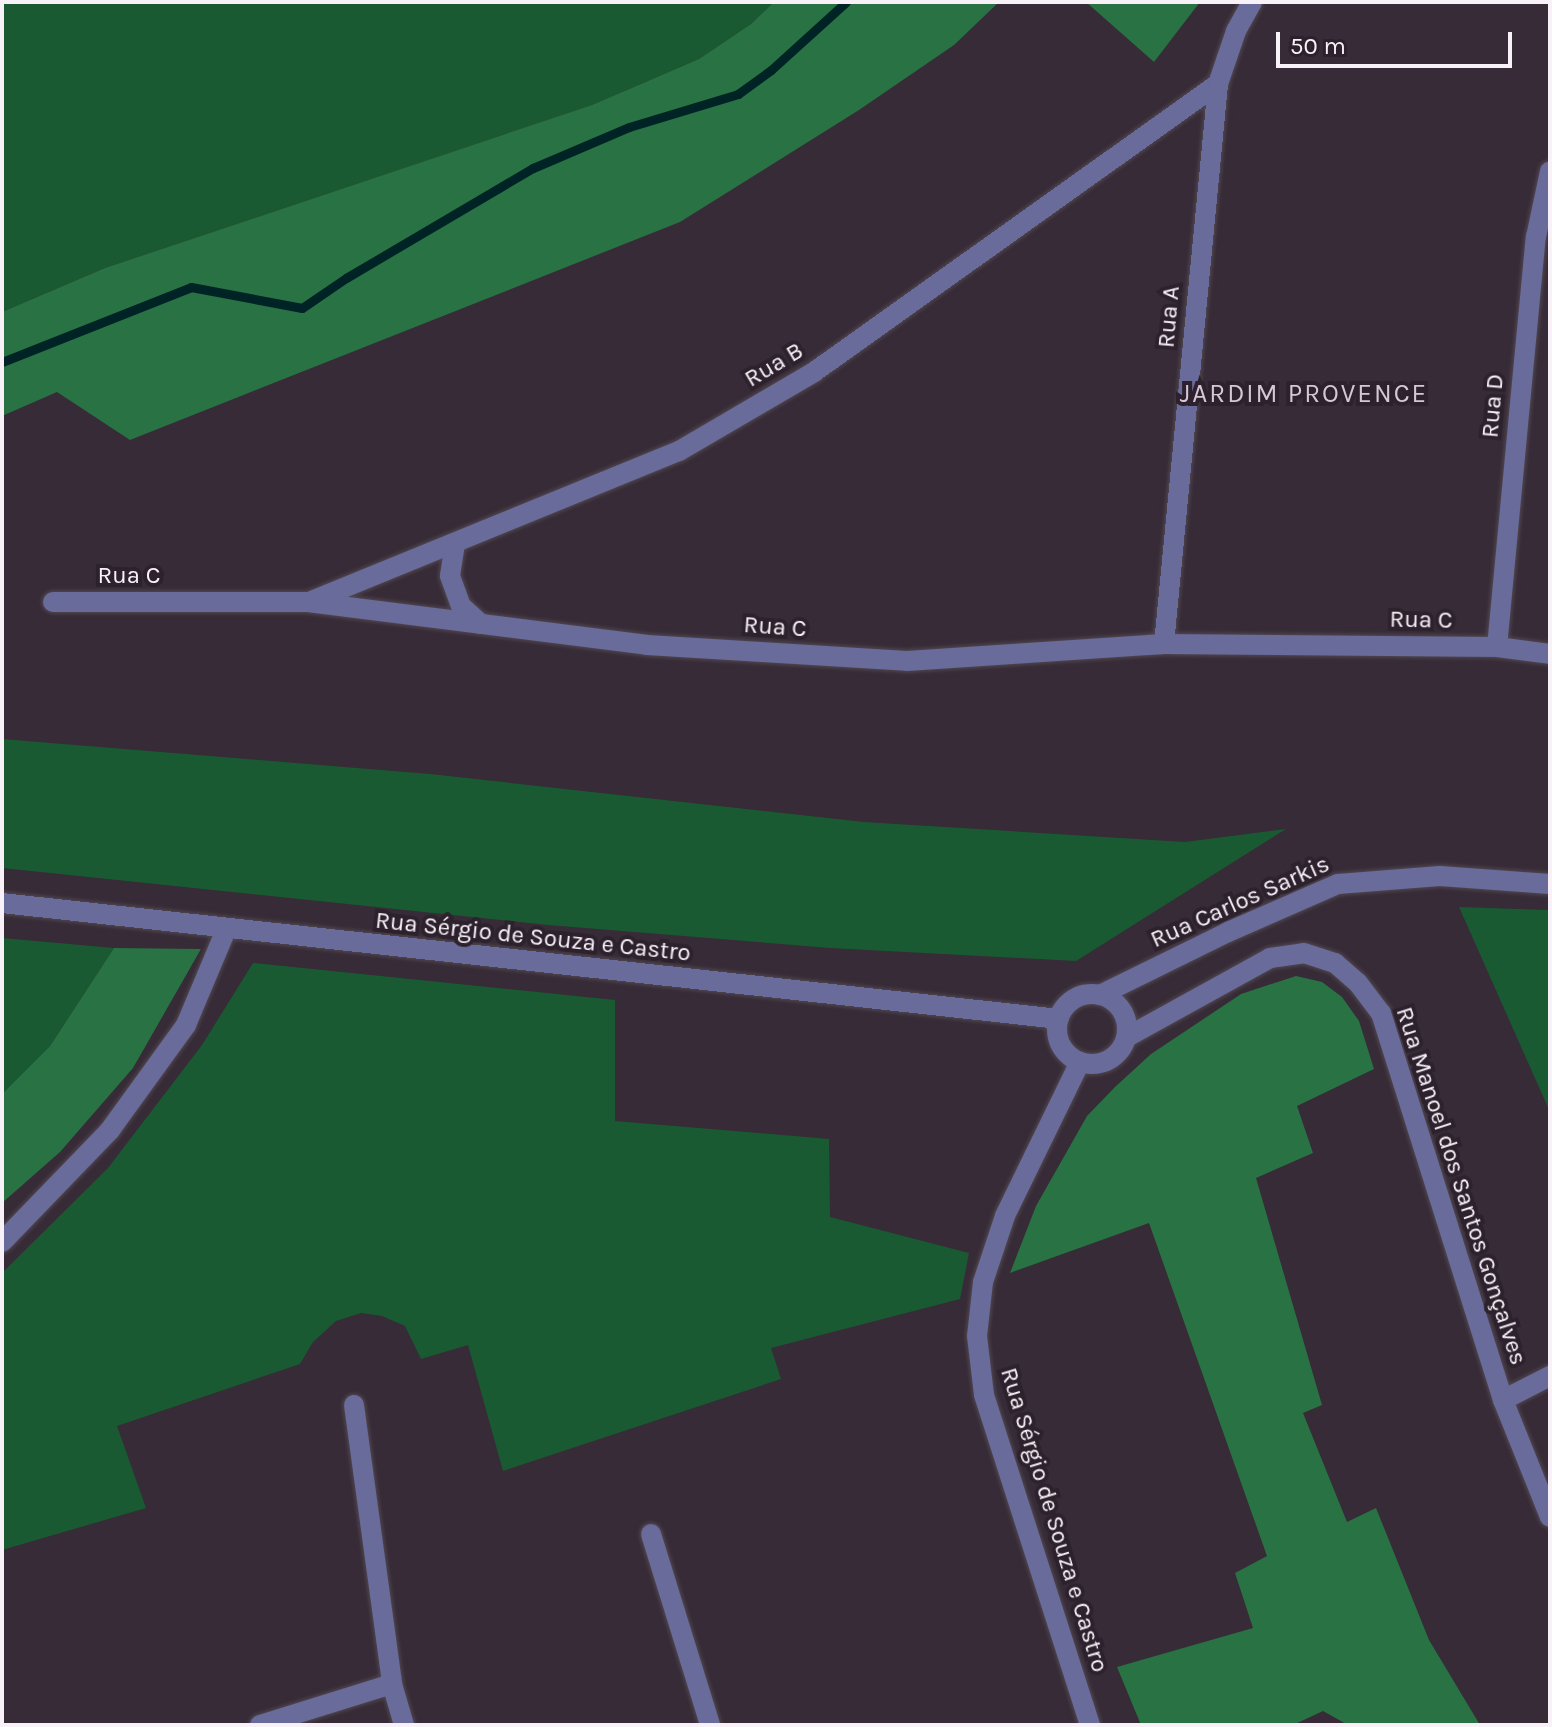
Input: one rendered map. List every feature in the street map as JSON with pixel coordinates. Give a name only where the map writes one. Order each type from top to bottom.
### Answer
[{"type":"street","name":"Rua A","points":[[1164,644],[1218,84],[1236,31],[1252,2]]},
{"type":"street","name":"Rua B","points":[[308,602],[679,451],[814,372],[1218,84]]},
{"type":"street","name":"Rua D","points":[[1497,647],[1536,237],[1550,171]]},
{"type":"street","points":[[455,544],[450,576],[461,606],[482,624]]},
{"type":"street","name":"Rua C","points":[[53,602],[308,602],[647,645],[907,661],[1164,644],[1497,647],[1550,654]]},
{"type":"street","name":"Rua Carlos Sarkis","points":[[1100,995],[1228,932],[1338,884],[1440,876],[1550,884]]},
{"type":"street","name":"Rua Sérgio de Souza e Castro","points":[[2,903],[226,930],[1059,1019]]},
{"type":"street","points":[[2,1242],[110,1130],[161,1060],[186,1025],[226,930]]},
{"type":"street","name":"Rua Manoel dos Santos Gonçalves","points":[[1127,1037],[1270,958],[1304,953],[1335,963],[1358,983],[1381,1013],[1503,1400],[1550,1517]]},
{"type":"street","points":[[1090,994],[1100,995],[1110,999],[1125,1015],[1127,1037],[1114,1057],[1092,1064],[1080,1062],[1062,1047],[1057,1029],[1059,1019],[1070,1002],[1090,994]]},
{"type":"street","name":"Rua Sérgio de Souza e Castro","points":[[1080,1062],[1005,1216],[983,1282],[977,1336],[984,1395],[1090,1725]]},
{"type":"street","points":[[1503,1400],[1550,1376]]},
{"type":"street","points":[[354,1405],[392,1684],[404,1725]]},
{"type":"street","points":[[651,1534],[710,1725]]},
{"type":"street","points":[[260,1725],[392,1684]]},
{"type":"green space","points":[[2,2],[774,2],[751,24],[699,59],[592,105],[105,268],[2,312]]},
{"type":"green space","points":[[774,2],[999,2],[954,45],[859,110],[680,222],[130,440],[57,392],[2,416],[2,312],[105,268],[592,105],[699,59],[751,24]]},
{"type":"green space","points":[[1086,2],[1200,2],[1154,62]]},
{"type":"green space","points":[[2,739],[430,774],[864,822],[1185,842],[1286,829],[1076,961],[830,948],[548,925],[2,868]]},
{"type":"green space","points":[[1459,907],[1550,910],[1550,1112]]},
{"type":"green space","points":[[2,938],[114,948],[50,1046],[2,1094]]},
{"type":"green space","points":[[114,948],[201,949],[133,1068],[60,1152],[2,1203],[2,1094],[50,1046]]},
{"type":"green space","points":[[253,963],[615,1000],[615,1121],[829,1139],[830,1217],[969,1253],[960,1299],[771,1348],[781,1379],[503,1471],[468,1345],[421,1359],[405,1326],[382,1316],[361,1313],[336,1321],[313,1342],[300,1364],[117,1426],[146,1508],[2,1550],[2,1273],[108,1168],[202,1045]]},
{"type":"green space","points":[[1296,976],[1322,982],[1342,997],[1359,1021],[1374,1069],[1297,1106],[1313,1153],[1256,1178],[1322,1405],[1303,1413],[1347,1522],[1376,1508],[1429,1640],[1480,1725],[1348,1725],[1323,1711],[1293,1725],[1141,1725],[1117,1667],[1253,1628],[1235,1573],[1267,1556],[1149,1223],[1010,1273],[1036,1206],[1087,1116],[1151,1054],[1241,994]]},
{"type":"waterway","points":[[2,362],[191,287],[302,308],[346,278],[533,168],[629,127],[738,94],[771,70],[846,2]]},
{"type":"district","name":"JARDIM PROVENCE","points":[[1304,394]]}]
